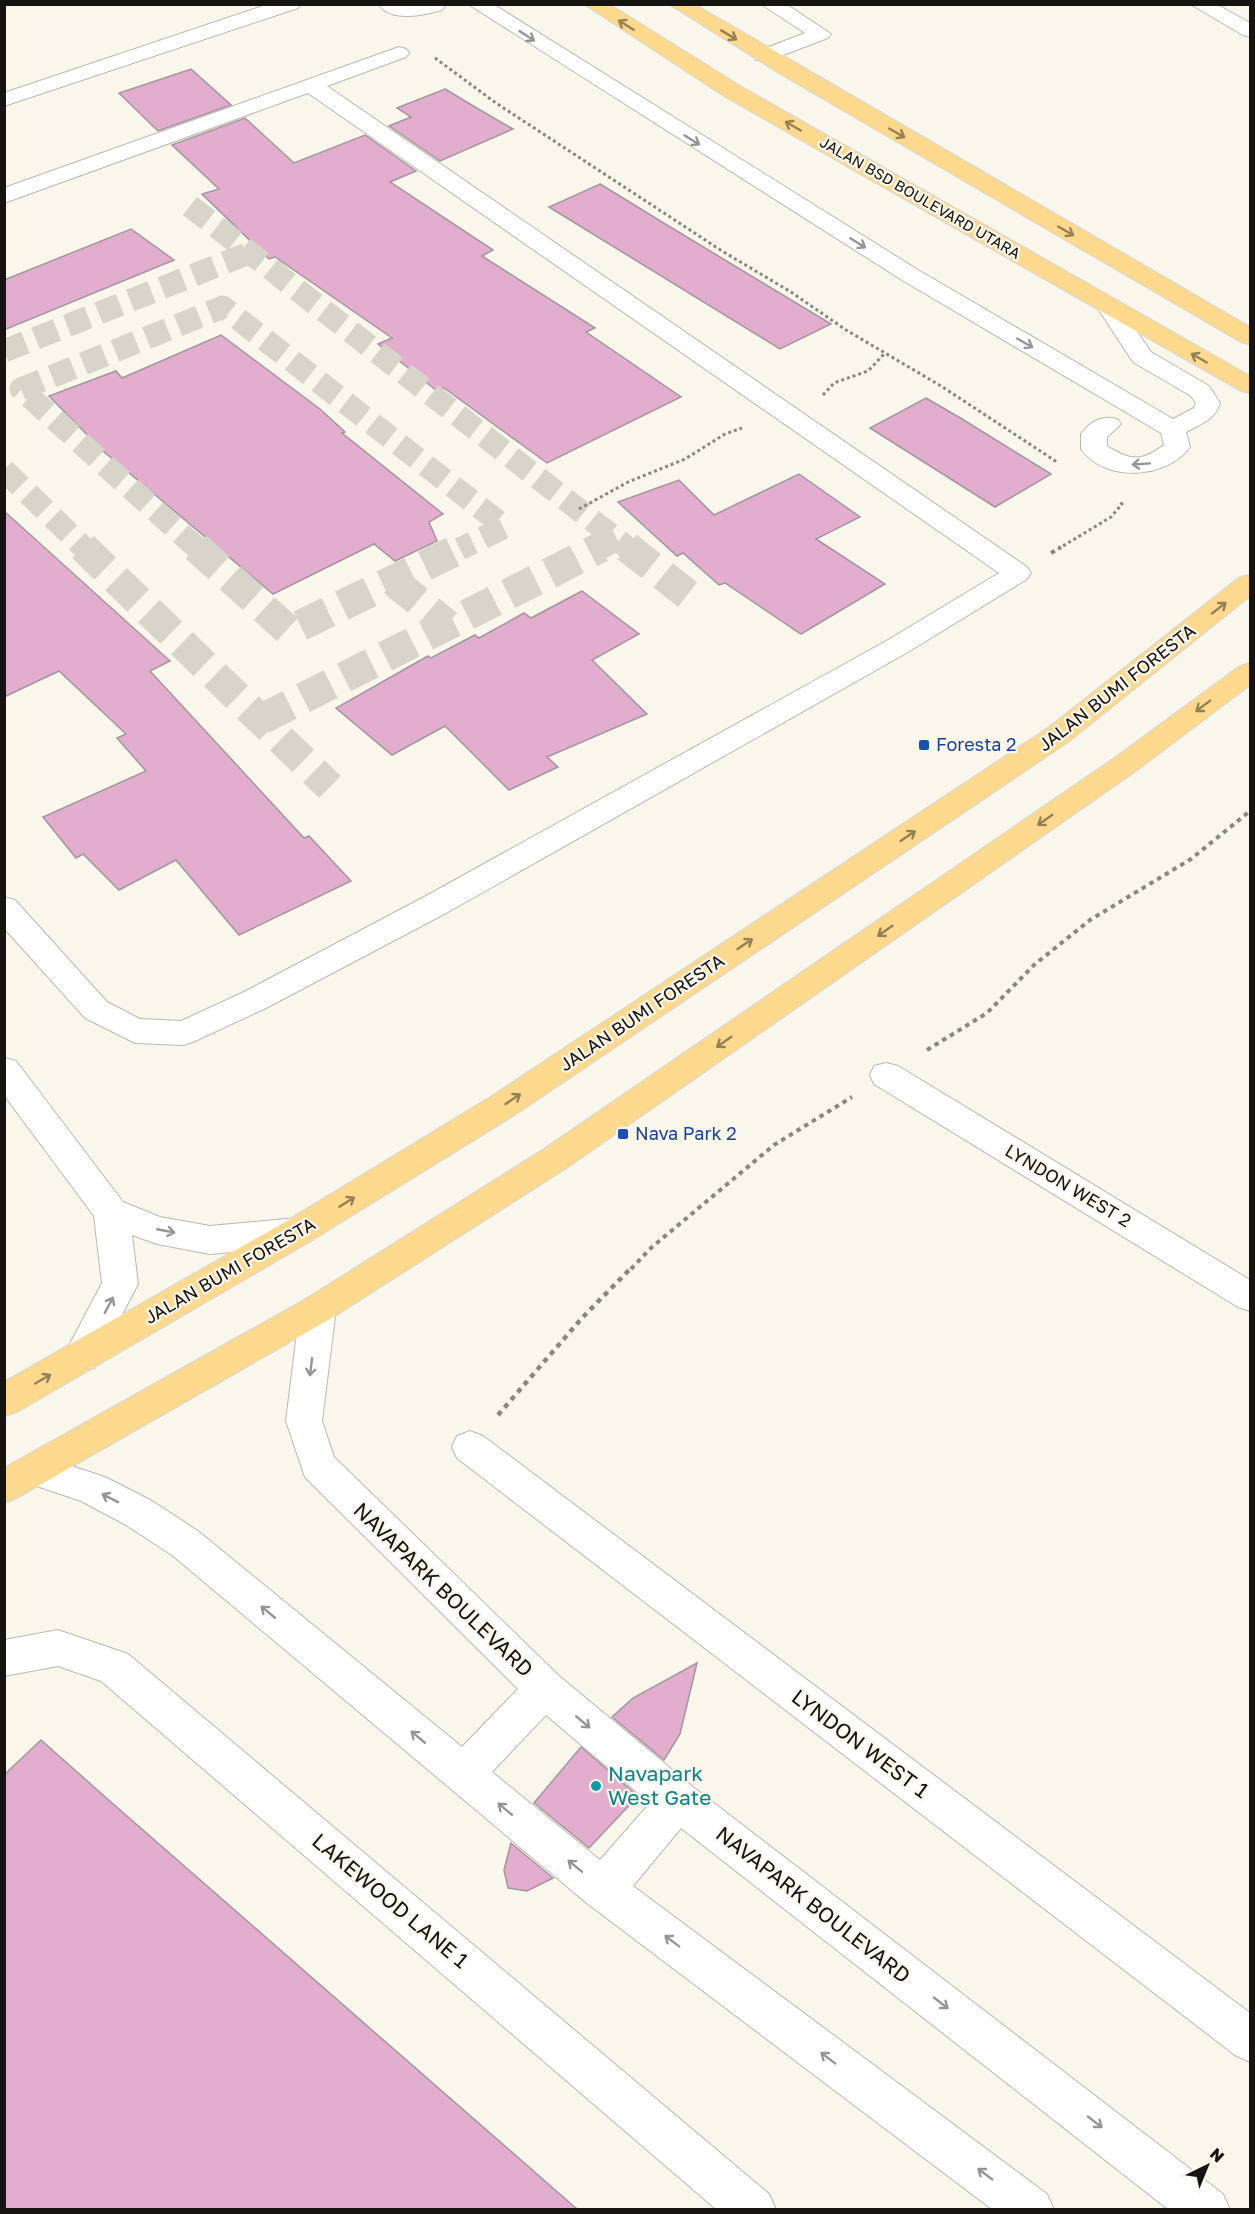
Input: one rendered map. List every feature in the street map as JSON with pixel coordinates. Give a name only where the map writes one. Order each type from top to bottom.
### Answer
[{"type":"main road","name":"JALAN BSD BOULEVARD UTARA","points":[[594,4],[732,91],[1251,386]]},
{"type":"main road","points":[[679,4],[764,56],[1251,337]]},
{"type":"main road","name":"JALAN BUMI FORESTA","points":[[4,1401],[297,1232],[504,1105],[1058,735],[1251,583]]},
{"type":"main road","points":[[20,1478],[318,1309],[556,1158],[1113,773],[1251,672]]},
{"type":"street","points":[[4,100],[291,4]]},
{"type":"street","points":[[388,4],[398,9],[414,11],[435,6]]},
{"type":"street","points":[[478,4],[910,275],[1173,429],[1177,447],[1152,463],[1127,465],[1107,458],[1094,449],[1094,434],[1108,424]]},
{"type":"street","points":[[764,56],[821,34],[771,4]]},
{"type":"street","points":[[1200,4],[1251,31]]},
{"type":"street","points":[[4,196],[399,53]]},
{"type":"street","points":[[4,908],[96,1010],[135,1032],[184,1033],[255,1000],[437,904],[898,646],[1018,573],[312,86]]},
{"type":"street","points":[[1109,307],[1142,357],[1200,391],[1208,403],[1205,412],[1173,429]]},
{"type":"street","points":[[4,1070],[111,1212],[120,1284],[81,1357]]},
{"type":"street","name":"LYNDON WEST 2","points":[[886,1075],[1251,1297]]},
{"type":"street","points":[[111,1212],[157,1230],[210,1240],[297,1232]]},
{"type":"street","name":"NAVAPARK BOULEVARD","points":[[318,1309],[304,1421],[318,1466],[545,1689],[678,1801],[1207,2210]]},
{"type":"street","name":"LYNDON WEST 1","points":[[470,1447],[1251,2040]]},
{"type":"street","points":[[20,1478],[92,1488],[139,1513],[184,1543],[603,1889],[1031,2210]]},
{"type":"street","name":"LAKEWOOD LANE 1","points":[[4,1658],[58,1648],[114,1667],[753,2210]]},
{"type":"street","points":[[463,1774],[545,1689]]},
{"type":"street","points":[[603,1889],[678,1801]]},
{"type":"path","points":[[399,53],[413,46],[450,67],[496,103],[600,172],[885,353],[941,386],[1039,452],[1067,467]]},
{"type":"path","points":[[579,509],[628,482],[685,459],[724,434],[819,399],[834,382],[868,371],[885,353]]},
{"type":"path","points":[[1018,573],[1111,517],[1122,504],[1118,498]]},
{"type":"path","points":[[470,1447],[582,1318],[652,1247],[774,1145],[987,1013],[1034,965],[1090,920],[1191,859],[1220,833],[1251,812]]},
{"type":"building","points":[[191,69],[231,105],[158,131],[119,93]]},
{"type":"building","points":[[445,89],[513,129],[440,161],[389,126],[411,117],[397,108]]},
{"type":"building","points":[[245,118],[294,163],[365,135],[416,171],[390,182],[493,250],[482,256],[595,328],[586,332],[681,397],[547,463],[444,388],[437,391],[378,344],[392,338],[275,257],[269,259],[202,194],[219,189],[172,145]]},
{"type":"building","points":[[600,184],[831,324],[780,349],[549,207]]},
{"type":"building","points":[[131,229],[174,260],[4,330],[4,280]]},
{"type":"building","points":[[221,335],[320,409],[345,432],[342,433],[443,514],[429,522],[437,541],[395,561],[374,544],[273,594],[103,451],[49,396],[116,371],[122,378]]},
{"type":"building","points":[[926,398],[1051,474],[995,507],[870,428]]},
{"type":"building","points":[[799,474],[860,517],[816,539],[885,584],[801,634],[725,583],[719,585],[683,553],[677,556],[618,502],[679,480],[714,515]]},
{"type":"building","points":[[4,511],[170,661],[150,671],[304,838],[309,836],[351,881],[239,935],[176,860],[119,890],[83,854],[76,858],[43,817],[146,771],[117,738],[126,734],[59,671],[4,697]]},
{"type":"building","points":[[582,591],[639,634],[592,660],[647,714],[547,757],[558,767],[509,790],[445,726],[392,755],[336,708],[428,656],[431,658],[475,635],[479,638],[524,613],[531,618]]},
{"type":"building","points":[[697,1663],[680,1734],[664,1760],[612,1717],[633,1698]]},
{"type":"building","points":[[41,1740],[578,2210],[4,2210],[4,1775]]},
{"type":"building","points":[[581,1747],[638,1796],[589,1848],[534,1803]]},
{"type":"building","points":[[511,1843],[553,1878],[527,1891],[508,1888],[504,1870]]},
{"type":"tunnel","points":[[190,206],[617,539]]},
{"type":"tunnel","points":[[4,351],[249,253]]},
{"type":"tunnel","points":[[198,549],[21,389],[223,307],[505,527],[460,549]]},
{"type":"tunnel","points":[[4,470],[85,549]]},
{"type":"tunnel","points":[[598,549],[617,539]]},
{"type":"tunnel","points":[[617,539],[629,549]]},
{"type":"tunnel","points":[[83,547],[330,787]]},
{"type":"tunnel","points":[[196,547],[289,631],[463,547]]},
{"type":"tunnel","points":[[262,719],[601,547]]},
{"type":"tunnel","points":[[627,547],[692,598]]},
{"type":"tunnel","points":[[394,581],[447,625]]},
{"type":"place","name":"Foresta 2","points":[[924,745]]},
{"type":"place","name":"Nava Park 2","points":[[623,1134]]},
{"type":"place","name":"Navapark West Gate","points":[[596,1786]]}]
